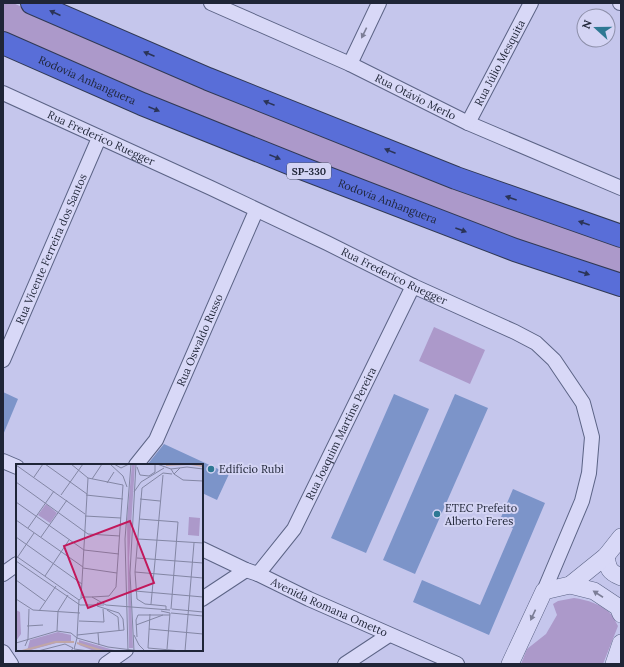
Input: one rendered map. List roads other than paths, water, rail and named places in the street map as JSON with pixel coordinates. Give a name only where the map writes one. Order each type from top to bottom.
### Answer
[{"type":"highway","points":[[32,3],[201,76],[456,178],[621,236]]},
{"type":"highway","name":"Rodovia Anhanguera","points":[[3,43],[142,104],[311,172],[515,250],[621,285]]},
{"type":"street","name":"Rua Otávio Merlo","points":[[211,3],[350,64],[468,123],[621,188]]},
{"type":"street","points":[[350,64],[379,3]]},
{"type":"street","name":"Rua Júlio Mesquita","points":[[468,123],[531,3]]},
{"type":"street","name":"Rua Frederico Ruegger","points":[[3,93],[211,188],[413,286],[515,332],[536,344],[554,360],[583,403],[592,437],[589,473],[582,501],[544,591]]},
{"type":"street","name":"Rua Vicente Ferreira dos Santos","points":[[3,360],[99,138]]},
{"type":"street","name":"Rua Oswaldo Russo","points":[[137,464],[156,440],[256,211]]},
{"type":"street","name":"Rua Joaquim Martins Pereira","points":[[203,598],[252,572],[294,529],[413,286]]},
{"type":"street","points":[[3,461],[16,467]]},
{"type":"street","points":[[510,664],[544,591],[570,585],[606,556],[621,537]]},
{"type":"street","name":"Avenida Romana Ometto","points":[[203,549],[389,635],[457,664]]},
{"type":"street","points":[[606,556],[611,573],[621,577]]},
{"type":"street","points":[[3,574],[16,565]]},
{"type":"street","points":[[570,585],[594,591],[618,607],[621,614]]},
{"type":"street","points":[[345,664],[389,635]]},
{"type":"street","points":[[614,664],[621,643]]},
{"type":"street","points":[[106,664],[125,651]]},
{"type":"street","points":[[3,652],[11,664]]},
{"type":"place","name":"Edifício Rubi","points":[[211,469]]},
{"type":"place","name":"ETEC Prefeito Alberto Feres","points":[[437,514]]}]
